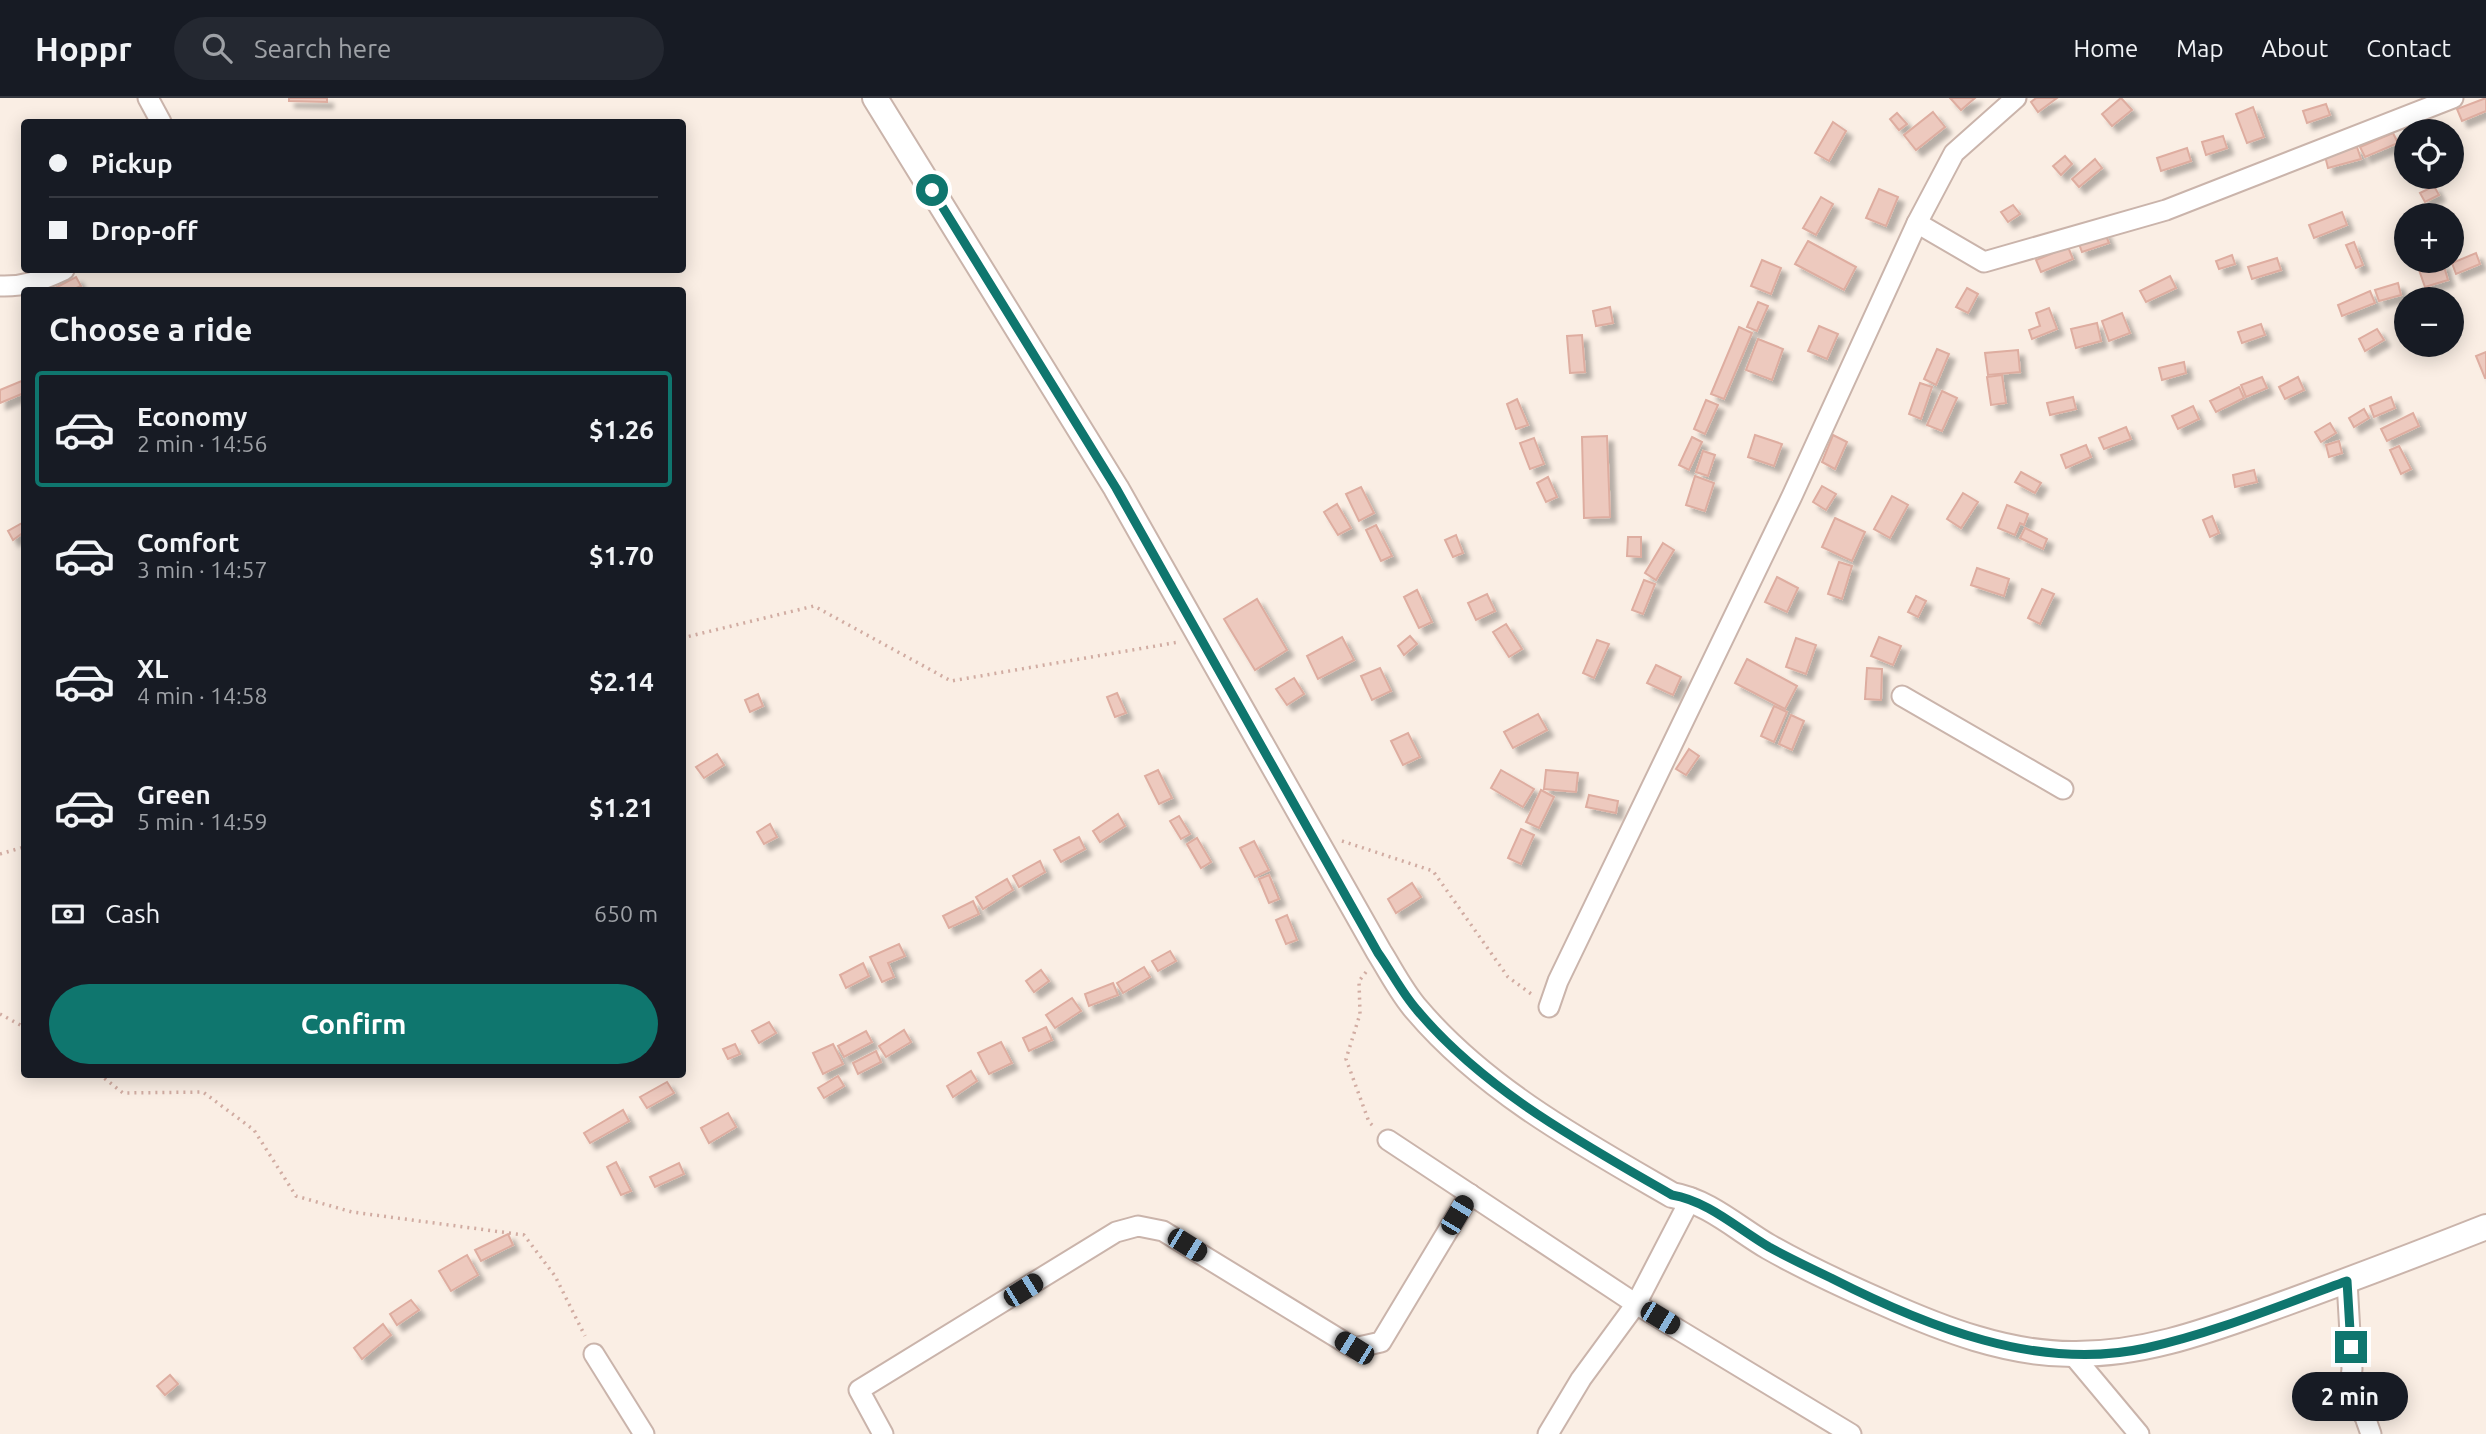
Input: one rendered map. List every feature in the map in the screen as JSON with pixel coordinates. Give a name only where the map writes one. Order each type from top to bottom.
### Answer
[{"type":"street","points":[[148,98],[159,119]]},
{"type":"street","points":[[875,98],[1116,488],[1378,953],[1417,1010],[1461,1053],[1527,1107],[1672,1195],[1691,1198],[1770,1247],[1918,1318],[1992,1342],[2071,1354],[2143,1349],[2169,1342],[2347,1281],[2486,1227]]},
{"type":"street","points":[[1549,1007],[1558,981],[1792,496],[1917,223],[1954,153],[2016,98]]},
{"type":"street","points":[[1917,223],[1984,262],[2166,210],[2454,98]]},
{"type":"street","points":[[0,286],[33,283],[57,273]]},
{"type":"street","points":[[1902,696],[2063,789]]},
{"type":"street","points":[[1388,1140],[1636,1304],[1850,1434]]},
{"type":"street","points":[[883,1434],[859,1390],[1116,1232],[1138,1226],[1163,1231],[1354,1348],[1381,1342],[1470,1194]]},
{"type":"street","points":[[1548,1434],[1581,1379],[1636,1304],[1691,1198]]},
{"type":"street","points":[[2347,1281],[2352,1369],[2349,1395],[2365,1417],[2371,1434]]},
{"type":"street","points":[[594,1354],[644,1434]]},
{"type":"street","points":[[2071,1354],[2139,1434]]},
{"type":"path","points":[[686,637],[814,606],[951,681],[1202,638]]},
{"type":"path","points":[[1312,836],[1339,840],[1433,872],[1508,977],[1549,1007]]},
{"type":"path","points":[[0,855],[21,847]]},
{"type":"path","points":[[1378,953],[1359,981],[1360,1014],[1346,1059],[1369,1122],[1388,1140]]},
{"type":"path","points":[[0,1014],[21,1025]]},
{"type":"path","points":[[104,1078],[123,1093],[204,1092],[254,1130],[296,1196],[352,1212],[524,1235],[555,1276],[594,1354]]},
{"type":"building","points":[[289,98],[327,98],[327,102],[289,101]]},
{"type":"building","points":[[1950,98],[1975,98],[1961,110]]},
{"type":"building","points":[[2036,98],[2057,98],[2038,112],[2031,102]]},
{"type":"building","points":[[2121,98],[2132,110],[2112,126],[2102,114]]},
{"type":"building","points":[[2486,98],[2486,111],[2464,120],[2457,109]]},
{"type":"building","points":[[2326,104],[2330,115],[2307,123],[2303,111]]},
{"type":"building","points":[[2253,107],[2264,137],[2247,143],[2236,114]]},
{"type":"building","points":[[1933,112],[1945,127],[1916,150],[1904,135]]},
{"type":"building","points":[[1897,113],[1907,124],[1899,130],[1890,119]]},
{"type":"building","points":[[1833,122],[1846,131],[1829,161],[1815,153]]},
{"type":"building","points":[[2393,133],[2394,135],[2394,145],[2365,157],[2360,147]]},
{"type":"building","points":[[2223,136],[2227,148],[2206,155],[2202,142]]},
{"type":"building","points":[[2357,147],[2361,159],[2328,168],[2325,156]]},
{"type":"building","points":[[2187,148],[2191,161],[2161,171],[2157,158]]},
{"type":"building","points":[[2065,156],[2072,164],[2061,175],[2053,166]]},
{"type":"building","points":[[2095,159],[2102,168],[2079,187],[2072,179]]},
{"type":"building","points":[[1879,189],[1898,197],[1886,226],[1866,218]]},
{"type":"building","points":[[2436,189],[2439,195],[2425,202],[2420,193]]},
{"type":"building","points":[[1821,197],[1833,204],[1816,235],[1803,228]]},
{"type":"building","points":[[2013,205],[2020,214],[2008,222],[2001,212]]},
{"type":"building","points":[[2342,212],[2347,225],[2314,238],[2309,225]]},
{"type":"building","points":[[2104,231],[2109,243],[2082,252],[2078,241]]},
{"type":"building","points":[[1808,241],[1856,267],[1844,290],[1795,264]]},
{"type":"building","points":[[2354,242],[2363,265],[2356,268],[2346,245]]},
{"type":"building","points":[[2068,247],[2073,259],[2041,272],[2036,260]]},
{"type":"building","points":[[2476,253],[2480,264],[2464,271],[2464,258]]},
{"type":"building","points":[[2232,255],[2235,264],[2219,269],[2216,261]]},
{"type":"building","points":[[2277,258],[2281,270],[2252,279],[2248,267]]},
{"type":"building","points":[[1762,260],[1781,268],[1771,294],[1751,286]]},
{"type":"building","points":[[2420,273],[2446,273],[2448,280],[2425,287]]},
{"type":"building","points":[[2170,276],[2176,288],[2146,302],[2140,291]]},
{"type":"building","points":[[76,277],[81,286],[79,287],[57,287]]},
{"type":"building","points":[[2398,283],[2399,287],[2394,287],[2394,297],[2379,301],[2375,290]]},
{"type":"building","points":[[1967,288],[1978,294],[1968,313],[1956,307]]},
{"type":"building","points":[[2370,291],[2375,303],[2342,316],[2338,305]]},
{"type":"building","points":[[1758,302],[1768,306],[1757,331],[1747,327]]},
{"type":"building","points":[[1610,307],[1613,323],[1596,326],[1593,311]]},
{"type":"building","points":[[2049,308],[2057,329],[2032,339],[2029,330],[2040,326],[2036,313]]},
{"type":"building","points":[[2122,313],[2130,333],[2109,341],[2102,321]]},
{"type":"building","points":[[2097,323],[2101,341],[2076,348],[2071,329]]},
{"type":"building","points":[[2261,324],[2265,335],[2242,343],[2238,332]]},
{"type":"building","points":[[1819,326],[1838,334],[1827,359],[1808,351]]},
{"type":"building","points":[[1739,327],[1752,333],[1724,399],[1711,394]]},
{"type":"building","points":[[2377,329],[2384,340],[2365,351],[2359,339]]},
{"type":"building","points":[[1582,335],[1585,372],[1570,373],[1567,336]]},
{"type":"building","points":[[1758,339],[1783,349],[1772,380],[1746,370]]},
{"type":"building","points":[[1937,349],[1949,354],[1936,385],[1924,379]]},
{"type":"building","points":[[2018,350],[2020,372],[1988,375],[1985,353]]},
{"type":"building","points":[[2486,352],[2486,378],[2485,378],[2476,356]]},
{"type":"building","points":[[2184,362],[2186,373],[2162,380],[2159,368]]},
{"type":"building","points":[[2002,375],[2006,403],[1991,405],[1987,377]]},
{"type":"building","points":[[2262,377],[2267,388],[2246,397],[2241,385]]},
{"type":"building","points":[[2298,377],[2304,390],[2285,399],[2279,387]]},
{"type":"building","points":[[21,381],[21,394],[0,403],[0,390]]},
{"type":"building","points":[[1920,383],[1932,387],[1921,419],[1909,414]]},
{"type":"building","points":[[2239,387],[2244,398],[2216,412],[2210,401]]},
{"type":"building","points":[[1942,391],[1957,398],[1942,431],[1927,425]]},
{"type":"building","points":[[2073,397],[2076,409],[2050,415],[2047,403]]},
{"type":"building","points":[[2391,397],[2395,408],[2374,417],[2370,406]]},
{"type":"building","points":[[1517,399],[1528,425],[1516,429],[1507,404]]},
{"type":"building","points":[[1706,400],[1718,405],[1705,434],[1694,429]]},
{"type":"building","points":[[2193,406],[2199,419],[2178,429],[2172,416]]},
{"type":"building","points":[[2364,409],[2369,418],[2354,427],[2349,418]]},
{"type":"building","points":[[2413,413],[2419,426],[2387,441],[2381,429]]},
{"type":"building","points":[[2330,423],[2336,433],[2321,442],[2315,432]]},
{"type":"building","points":[[2126,427],[2131,439],[2104,449],[2099,438]]},
{"type":"building","points":[[1755,435],[1782,444],[1774,466],[1748,457]]},
{"type":"building","points":[[1833,435],[1847,442],[1835,469],[1822,462]]},
{"type":"building","points":[[1607,436],[1610,517],[1584,518],[1582,437]]},
{"type":"building","points":[[1692,437],[1702,442],[1689,470],[1679,465]]},
{"type":"building","points":[[1534,438],[1544,464],[1530,469],[1520,443]]},
{"type":"building","points":[[2339,441],[2342,453],[2329,457],[2326,445]]},
{"type":"building","points":[[2086,445],[2091,457],[2066,468],[2061,455]]},
{"type":"building","points":[[2399,446],[2411,469],[2401,474],[2390,450]]},
{"type":"building","points":[[1703,451],[1715,455],[1708,476],[1696,472]]},
{"type":"building","points":[[2254,470],[2257,482],[2235,487],[2233,475]]},
{"type":"building","points":[[2021,472],[2041,483],[2035,493],[2015,482]]},
{"type":"building","points":[[1695,476],[1714,483],[1705,511],[1686,505]]},
{"type":"building","points":[[1548,477],[1557,497],[1546,502],[1537,483]]},
{"type":"building","points":[[1822,486],[1836,494],[1826,510],[1813,502]]},
{"type":"building","points":[[1361,487],[1374,513],[1359,521],[1346,494]]},
{"type":"building","points":[[1963,493],[1978,502],[1961,528],[1947,519]]},
{"type":"building","points":[[1892,496],[1908,505],[1890,538],[1874,529]]},
{"type":"building","points":[[1337,504],[1351,528],[1338,535],[1324,512]]},
{"type":"building","points":[[2007,505],[2028,514],[2024,525],[2020,523],[2015,535],[1998,528]]},
{"type":"building","points":[[2212,516],[2219,533],[2210,537],[2203,520]]},
{"type":"building","points":[[1835,518],[1865,532],[1852,561],[1822,547]]},
{"type":"building","points":[[21,524],[21,534],[13,540],[8,531]]},
{"type":"building","points":[[1376,525],[1392,556],[1381,561],[1366,530]]},
{"type":"building","points":[[2025,528],[2047,539],[2043,549],[2020,538]]},
{"type":"building","points":[[1456,535],[1463,553],[1453,557],[1445,540]]},
{"type":"building","points":[[1628,537],[1641,537],[1641,557],[1627,556]]},
{"type":"building","points":[[1663,543],[1674,550],[1656,580],[1645,573]]},
{"type":"building","points":[[1839,562],[1852,566],[1842,599],[1828,594]]},
{"type":"building","points":[[1977,568],[2009,579],[2004,596],[1971,585]]},
{"type":"building","points":[[1777,577],[1798,588],[1787,612],[1765,602]]},
{"type":"building","points":[[1644,580],[1655,584],[1643,614],[1632,610]]},
{"type":"building","points":[[2042,589],[2054,594],[2040,624],[2028,618]]},
{"type":"building","points":[[1417,590],[1432,622],[1419,628],[1404,597]]},
{"type":"building","points":[[1487,594],[1495,611],[1476,620],[1468,603]]},
{"type":"building","points":[[1916,596],[1926,601],[1918,617],[1908,612]]},
{"type":"building","points":[[1257,599],[1287,650],[1255,670],[1224,619]]},
{"type":"building","points":[[1506,624],[1522,649],[1509,657],[1493,632]]},
{"type":"building","points":[[1410,636],[1417,644],[1404,655],[1398,646]]},
{"type":"building","points":[[1342,637],[1354,660],[1318,679],[1307,656]]},
{"type":"building","points":[[1879,637],[1901,646],[1893,665],[1871,656]]},
{"type":"building","points":[[1796,638],[1816,645],[1806,674],[1786,667]]},
{"type":"building","points":[[1597,640],[1609,644],[1594,678],[1583,673]]},
{"type":"building","points":[[1747,659],[1797,686],[1785,709],[1735,683]]},
{"type":"building","points":[[1656,665],[1681,677],[1673,695],[1647,683]]},
{"type":"building","points":[[1380,668],[1391,691],[1372,700],[1361,676]]},
{"type":"building","points":[[1867,668],[1882,669],[1881,700],[1865,699]]},
{"type":"building","points":[[1294,678],[1304,694],[1287,705],[1276,689]]},
{"type":"building","points":[[1117,693],[1126,713],[1115,717],[1107,697]]},
{"type":"building","points":[[758,694],[763,706],[750,712],[745,700]]},
{"type":"building","points":[[1774,706],[1787,712],[1774,742],[1761,736]]},
{"type":"building","points":[[1538,714],[1547,730],[1513,748],[1504,732]]},
{"type":"building","points":[[1791,715],[1804,721],[1792,750],[1779,744]]},
{"type":"building","points":[[1408,733],[1420,757],[1403,765],[1391,741]]},
{"type":"building","points":[[1689,749],[1699,756],[1686,775],[1676,769]]},
{"type":"building","points":[[717,754],[724,765],[704,778],[696,767]]},
{"type":"building","points":[[1158,770],[1172,798],[1159,804],[1145,776]]},
{"type":"building","points":[[1501,770],[1534,789],[1523,807],[1491,788]]},
{"type":"building","points":[[1546,770],[1578,773],[1576,792],[1544,789]]},
{"type":"building","points":[[1541,790],[1554,797],[1539,828],[1526,822]]},
{"type":"building","points":[[1589,795],[1618,801],[1616,813],[1586,807]]},
{"type":"building","points":[[1118,814],[1125,826],[1100,842],[1093,831]]},
{"type":"building","points":[[1179,816],[1190,834],[1181,839],[1170,821]]},
{"type":"building","points":[[770,824],[777,837],[764,844],[757,832]]},
{"type":"building","points":[[1521,829],[1534,835],[1521,864],[1508,858]]},
{"type":"building","points":[[1079,837],[1085,849],[1061,862],[1054,850]]},
{"type":"building","points":[[1197,838],[1211,862],[1201,868],[1187,844]]},
{"type":"building","points":[[1254,841],[1269,870],[1255,877],[1240,848]]},
{"type":"building","points":[[1040,861],[1045,872],[1019,887],[1013,876]]},
{"type":"building","points":[[1269,875],[1279,899],[1269,903],[1259,879]]},
{"type":"building","points":[[1007,879],[1013,890],[983,909],[976,897]]},
{"type":"building","points":[[1412,883],[1421,897],[1396,913],[1388,899]]},
{"type":"building","points":[[973,901],[979,914],[949,928],[943,916]]},
{"type":"building","points":[[1287,915],[1297,940],[1286,944],[1276,920]]},
{"type":"building","points":[[899,944],[905,956],[888,963],[894,977],[882,982],[870,957]]},
{"type":"building","points":[[1170,951],[1176,961],[1158,971],[1152,961]]},
{"type":"building","points":[[863,963],[869,976],[846,988],[840,975]]},
{"type":"building","points":[[1144,967],[1150,977],[1123,993],[1117,983]]},
{"type":"building","points":[[1041,970],[1049,981],[1034,992],[1026,981]]},
{"type":"building","points":[[1113,983],[1118,995],[1089,1006],[1085,994]]},
{"type":"building","points":[[1072,998],[1081,1011],[1055,1028],[1046,1015]]},
{"type":"building","points":[[769,1022],[776,1033],[759,1043],[752,1031]]},
{"type":"building","points":[[1046,1027],[1052,1040],[1029,1051],[1023,1038]]},
{"type":"building","points":[[904,1030],[911,1042],[886,1057],[879,1046]]},
{"type":"building","points":[[866,1031],[872,1042],[844,1057],[838,1046]]},
{"type":"building","points":[[1001,1042],[1012,1063],[989,1074],[978,1053]]},
{"type":"building","points":[[735,1044],[740,1054],[728,1059],[723,1049]]},
{"type":"building","points":[[833,1044],[843,1064],[823,1074],[813,1053]]},
{"type":"building","points":[[876,1051],[881,1062],[858,1074],[853,1063]]},
{"type":"building","points":[[971,1071],[977,1081],[953,1097],[947,1086]]},
{"type":"building","points":[[838,1076],[844,1086],[824,1098],[818,1088]]},
{"type":"building","points":[[667,1082],[674,1093],[647,1108],[640,1097]]},
{"type":"building","points":[[623,1110],[629,1121],[590,1143],[584,1133]]},
{"type":"building","points":[[728,1113],[736,1127],[709,1143],[701,1128]]},
{"type":"building","points":[[616,1162],[631,1191],[621,1195],[607,1167]]},
{"type":"building","points":[[679,1163],[684,1174],[655,1187],[650,1177]]},
{"type":"building","points":[[508,1234],[513,1245],[481,1261],[475,1250]]},
{"type":"building","points":[[467,1255],[478,1275],[451,1291],[439,1271]]},
{"type":"building","points":[[411,1300],[419,1310],[397,1325],[390,1314]]},
{"type":"building","points":[[383,1324],[391,1335],[362,1359],[354,1348]]},
{"type":"building","points":[[170,1375],[178,1384],[165,1395],[157,1386]]},
{"type":"route","points":[[932,190],[1116,488],[1378,953],[1417,1010],[1461,1053],[1527,1107],[1592,1149],[1672,1195],[1691,1198],[1770,1247],[1857,1292],[1918,1318],[1992,1342],[2071,1354],[2143,1349],[2182,1339],[2347,1281],[2351,1347]]}]
